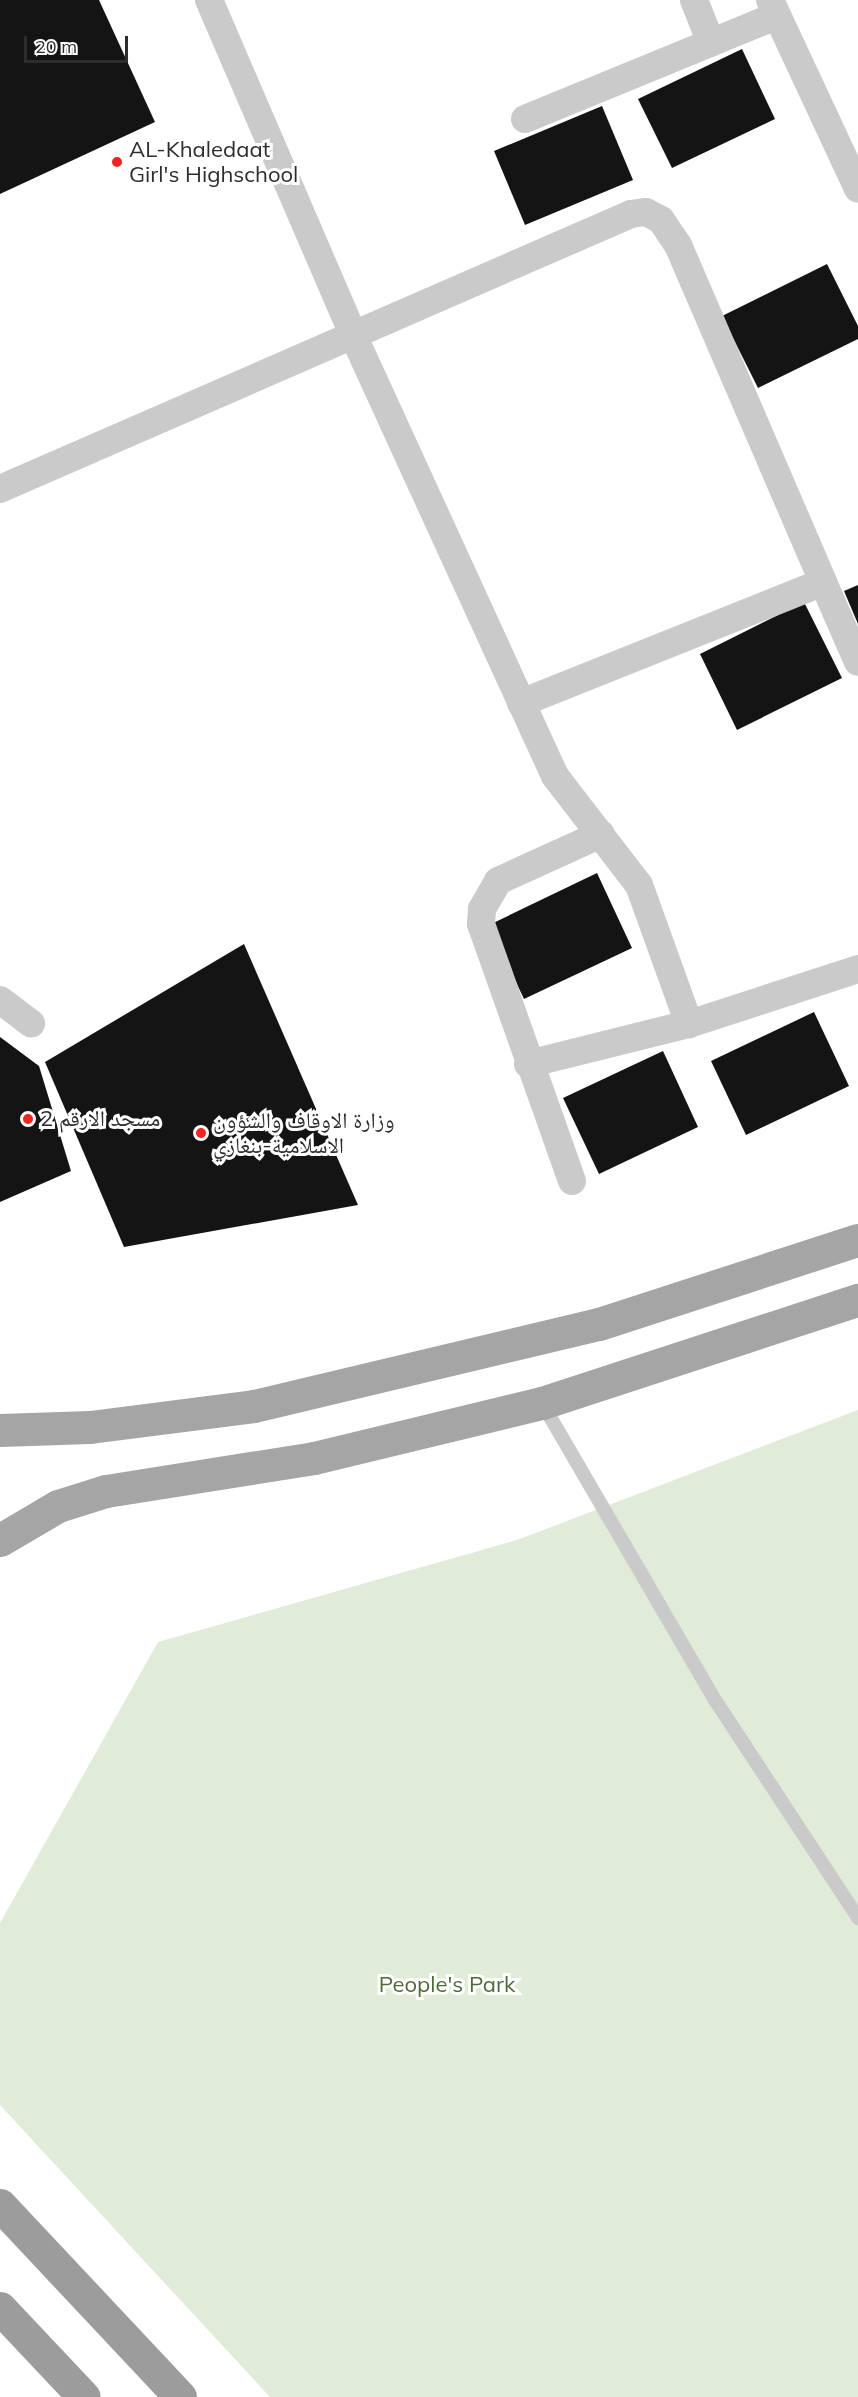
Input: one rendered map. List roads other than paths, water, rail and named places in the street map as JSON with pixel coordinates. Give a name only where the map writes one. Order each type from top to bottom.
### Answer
[{"type":"highway","points":[[0,2205],[180,2397]]},
{"type":"highway","points":[[0,2308],[84,2397]]},
{"type":"main road","points":[[0,1430],[90,1427],[254,1406],[599,1324],[858,1240]]},
{"type":"main road","points":[[0,1539],[58,1506],[106,1491],[314,1458],[542,1403],[858,1300]]},
{"type":"street","points":[[209,0],[354,337],[555,776],[639,885],[689,1024]]},
{"type":"street","points":[[694,0],[711,43]]},
{"type":"street","points":[[525,119],[711,43],[773,8],[858,189]]},
{"type":"street","points":[[0,489],[354,337],[631,214],[645,212],[661,220],[678,245],[858,662]]},
{"type":"street","points":[[521,703],[823,582]]},
{"type":"street","points":[[572,1181],[528,1064],[481,924],[482,909],[498,881],[601,834]]},
{"type":"street","points":[[528,1064],[689,1024],[858,969]]},
{"type":"street","points":[[0,1000],[32,1023]]},
{"type":"lane","points":[[542,1403],[715,1701],[858,1918]]},
{"type":"place","name":"AL-Khaledaat Girl's Highschool","points":[[117,162]]},
{"type":"place","name":"مسجد الارقم 2","points":[[28,1119]]},
{"type":"place","name":"وزارة الاوقاف والشؤون الاسلامية-بنغازي","points":[[201,1133]]},
{"type":"park label","name":"People's Park","points":[[447,1985]]}]
